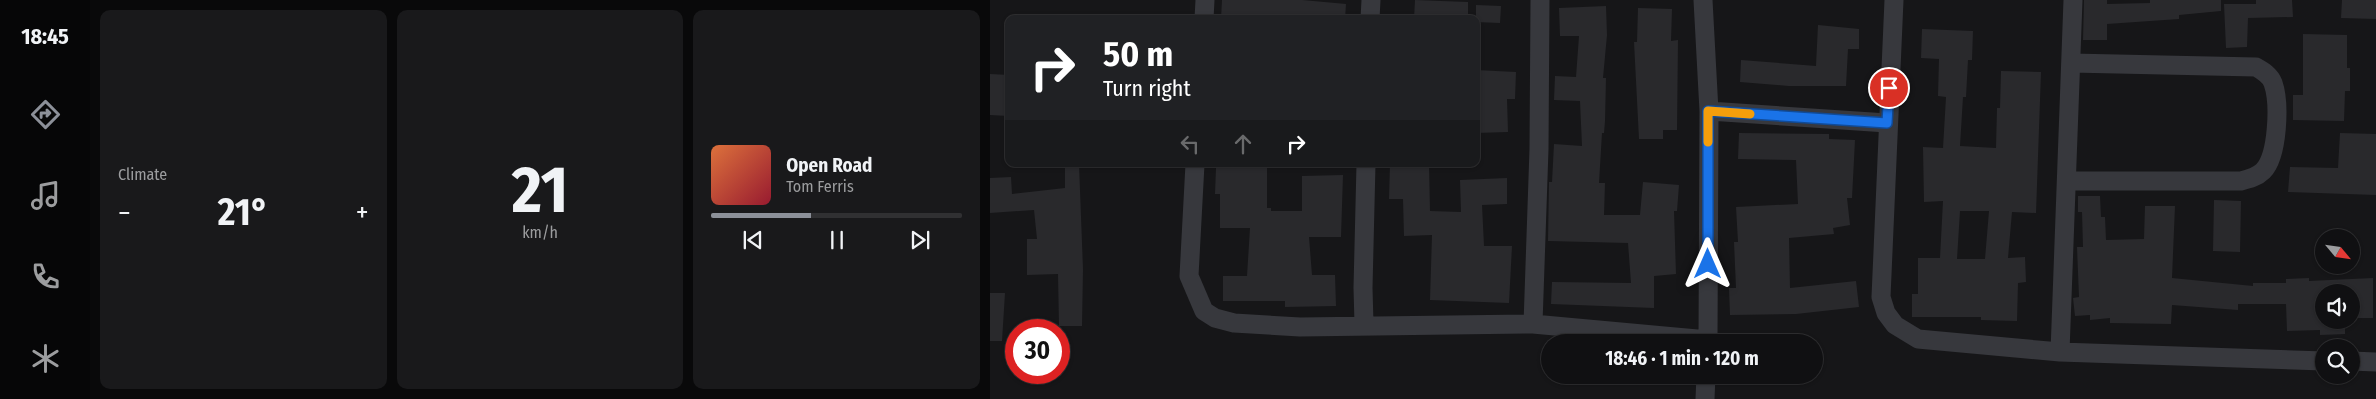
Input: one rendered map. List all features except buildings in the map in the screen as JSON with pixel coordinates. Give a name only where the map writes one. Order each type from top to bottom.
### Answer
[{"type":"street","points":[[1204,15],[1205,0]]},
{"type":"street","points":[[1370,15],[1371,0]]},
{"type":"street","points":[[1533,324],[1539,148],[1540,0]]},
{"type":"street","points":[[1703,0],[1708,111],[1708,334]]},
{"type":"street","points":[[1894,0],[1887,123],[1881,297],[1886,313],[1895,324],[1918,339],[2060,352],[2315,360]]},
{"type":"street","points":[[2060,352],[2074,0]]},
{"type":"street","points":[[2068,181],[2242,181],[2263,171],[2272,154],[2277,124],[2273,83],[2269,76],[2256,68],[2071,63]]},
{"type":"street","points":[[1708,111],[1887,123]]},
{"type":"street","points":[[1195,167],[1189,276],[1204,311],[1214,318],[1234,323],[1300,327],[1364,324],[1533,324],[1636,334]]},
{"type":"street","points":[[1364,324],[1366,167]]},
{"type":"street","points":[[2360,361],[2376,362]]},
{"type":"street","points":[[1705,399],[1706,384]]},
{"type":"slow traffic","points":[[1708,142],[1708,111],[1750,114]]},
{"type":"route","points":[[1708,264],[1708,111],[1887,123],[1889,88]]}]
